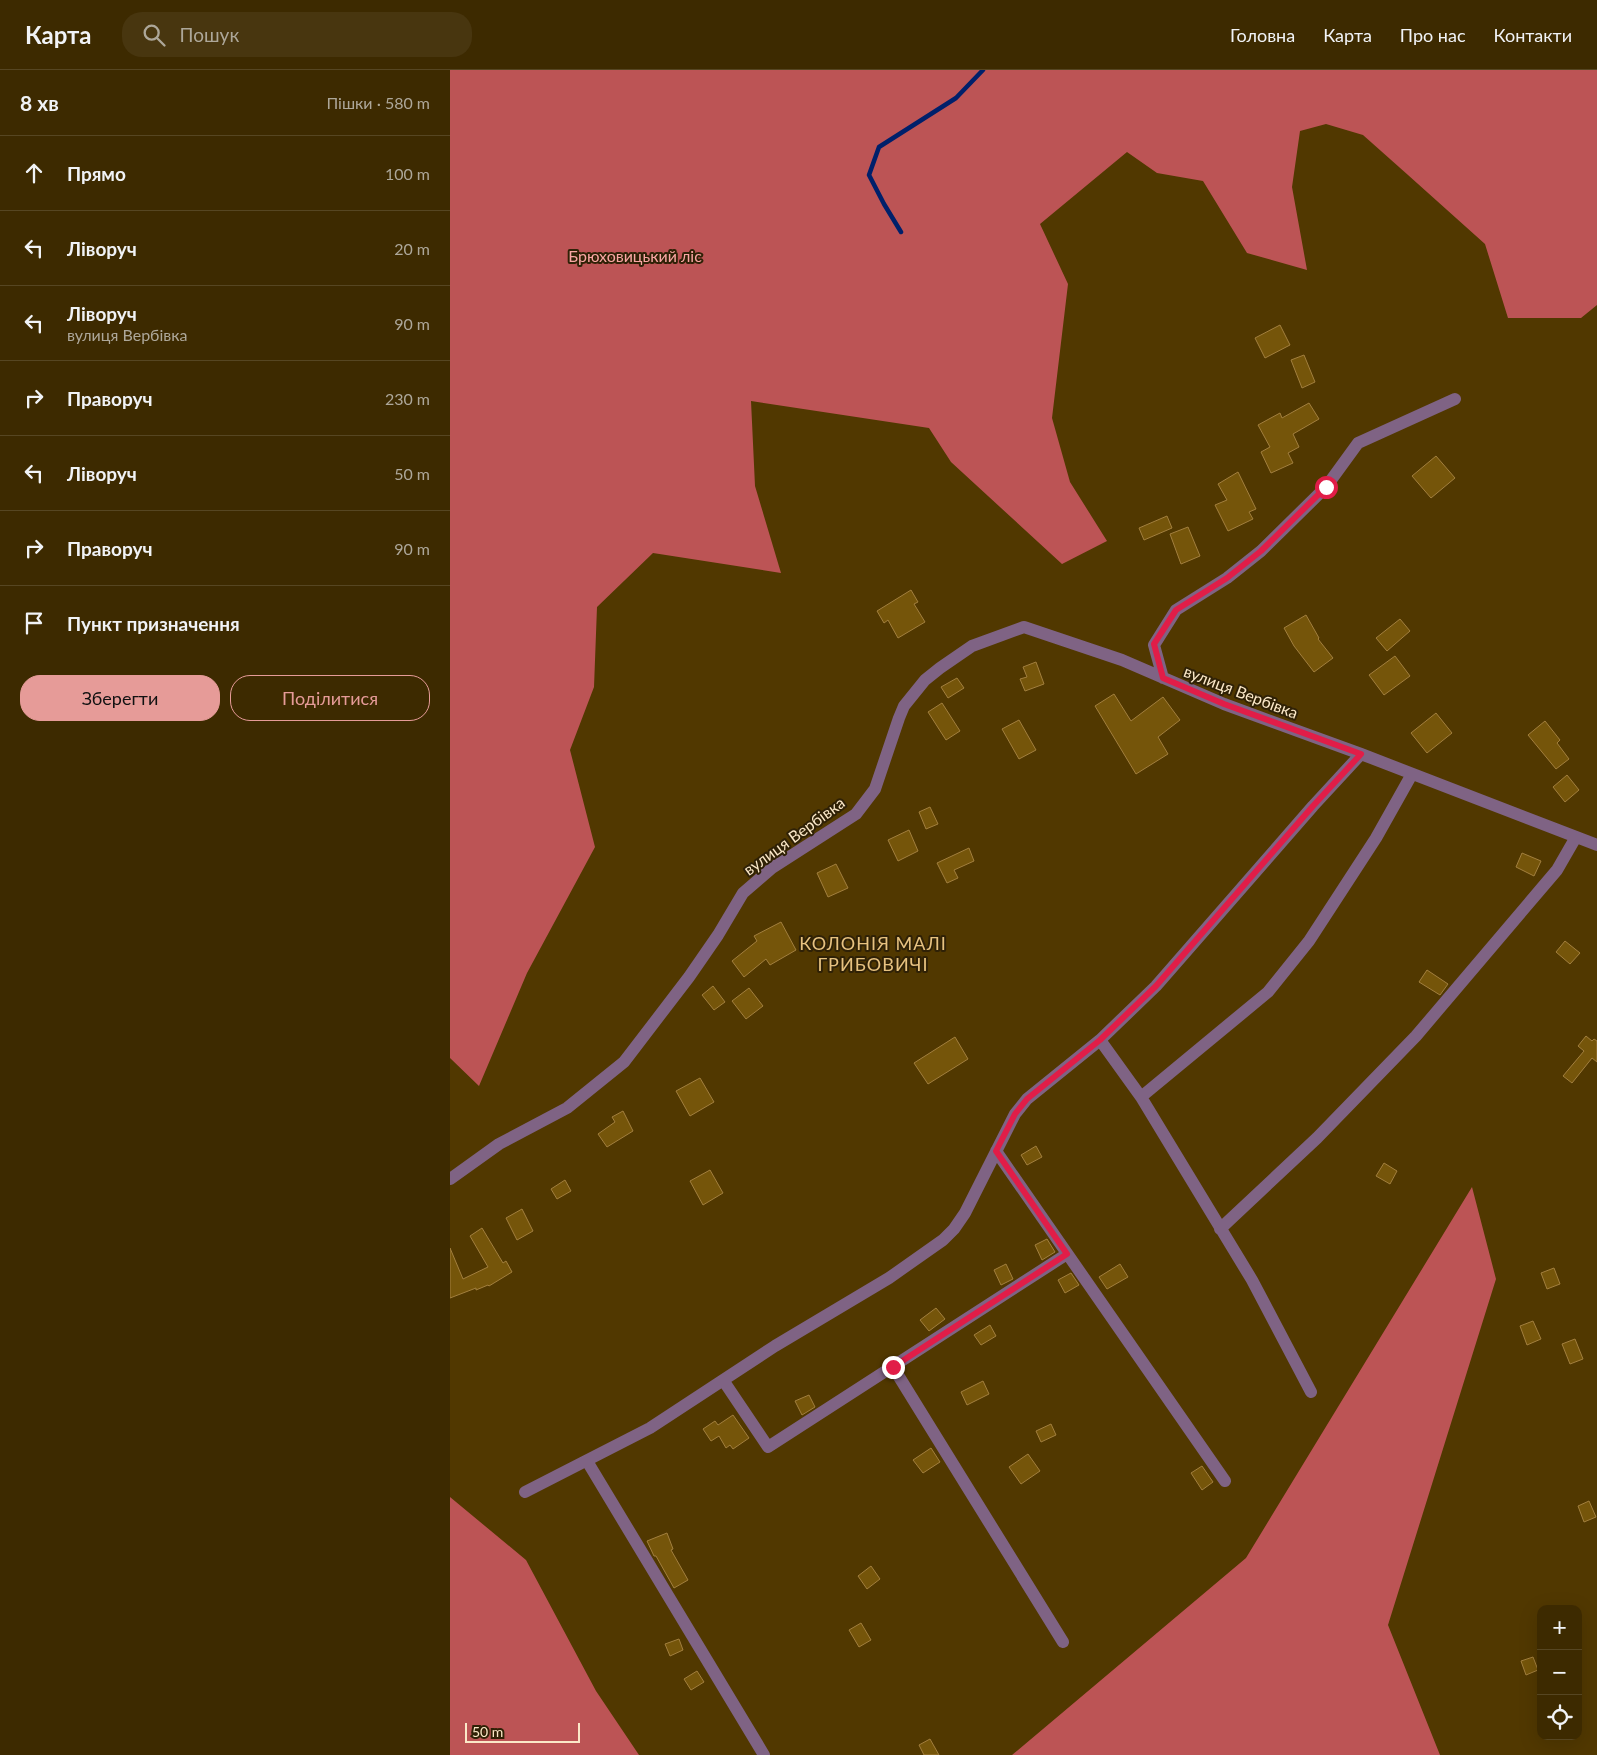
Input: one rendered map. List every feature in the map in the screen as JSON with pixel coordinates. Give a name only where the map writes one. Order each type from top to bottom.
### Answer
[{"type":"street","points":[[1163,678],[1154,644],[1176,610],[1227,578],[1261,551],[1326,487],[1358,443],[1455,399]]},
{"type":"street","name":"вулиця Вербівка","points":[[450,1179],[499,1144],[567,1108],[624,1062],[718,936],[743,893],[772,868],[856,814],[875,789],[904,706],[925,680],[972,646],[1024,627],[1122,660],[1224,704],[1361,754],[1597,845]]},
{"type":"street","points":[[525,1492],[650,1428],[775,1346],[890,1278],[943,1240],[954,1229],[965,1212],[1015,1114],[1027,1099],[1100,1040],[1156,986],[1313,806],[1361,754]]},
{"type":"street","points":[[1141,1097],[1268,992],[1309,941],[1376,838],[1412,774]]},
{"type":"street","points":[[1220,1229],[1317,1138],[1416,1036],[1557,870],[1576,837]]},
{"type":"street","points":[[1100,1040],[1141,1097],[1252,1280],[1311,1392]]},
{"type":"street","points":[[996,1151],[1225,1481]]},
{"type":"street","points":[[723,1380],[768,1447],[1067,1254]]},
{"type":"street","points":[[893,1367],[1063,1642]]},
{"type":"street","points":[[586,1461],[764,1755]]},
{"type":"green space","name":"Брюховицький ліс","points":[[450,70],[1597,70],[1597,305],[1581,318],[1508,318],[1485,244],[1363,135],[1326,124],[1300,131],[1292,187],[1307,270],[1247,253],[1203,181],[1157,173],[1127,152],[1040,224],[1068,284],[1052,418],[1070,482],[1107,541],[1062,564],[951,462],[929,428],[751,401],[755,486],[781,573],[653,553],[597,607],[594,687],[570,750],[595,847],[527,973],[479,1086],[450,1058]]},
{"type":"green space","points":[[1472,1187],[1496,1279],[1388,1625],[1440,1755],[1012,1755],[1246,1558]]},
{"type":"green space","points":[[450,1497],[526,1560],[596,1691],[639,1755],[450,1755]]},
{"type":"building","points":[[1280,325],[1290,345],[1265,358],[1255,338]]},
{"type":"building","points":[[1304,355],[1315,382],[1302,388],[1291,360]]},
{"type":"building","points":[[1309,403],[1319,419],[1293,434],[1299,447],[1288,453],[1293,463],[1271,473],[1261,452],[1270,447],[1258,425],[1280,413],[1282,418]]},
{"type":"building","points":[[1436,456],[1455,478],[1431,498],[1412,476]]},
{"type":"building","points":[[1238,472],[1256,509],[1249,512],[1253,519],[1228,531],[1215,505],[1227,500],[1218,484]]},
{"type":"building","points":[[1167,516],[1172,528],[1144,540],[1139,528]]},
{"type":"building","points":[[1188,527],[1200,556],[1181,564],[1170,534]]},
{"type":"building","points":[[911,590],[918,602],[914,604],[925,622],[898,638],[888,620],[884,623],[877,611]]},
{"type":"building","points":[[1306,615],[1318,639],[1333,658],[1314,672],[1294,646],[1284,628]]},
{"type":"building","points":[[1400,619],[1410,631],[1387,651],[1376,638]]},
{"type":"building","points":[[1395,656],[1410,676],[1384,695],[1369,675]]},
{"type":"building","points":[[1036,662],[1044,684],[1025,691],[1020,679],[1027,677],[1023,667]]},
{"type":"building","points":[[957,678],[964,688],[948,698],[941,687]]},
{"type":"building","points":[[1114,694],[1131,721],[1163,697],[1180,720],[1158,737],[1168,754],[1136,774],[1095,706]]},
{"type":"building","points":[[942,703],[960,731],[946,740],[928,712]]},
{"type":"building","points":[[1436,713],[1452,733],[1427,753],[1411,733]]},
{"type":"building","points":[[1019,720],[1036,750],[1019,759],[1002,729]]},
{"type":"building","points":[[1545,721],[1560,740],[1557,743],[1569,759],[1556,769],[1528,735]]},
{"type":"building","points":[[1567,775],[1579,790],[1565,802],[1553,787]]},
{"type":"building","points":[[930,807],[938,824],[926,829],[919,812]]},
{"type":"building","points":[[909,830],[918,851],[898,861],[888,840]]},
{"type":"building","points":[[969,848],[974,861],[954,870],[958,878],[947,883],[937,863]]},
{"type":"building","points":[[1522,853],[1541,861],[1534,876],[1516,867]]},
{"type":"building","points":[[836,864],[848,888],[828,897],[817,873]]},
{"type":"building","points":[[781,922],[796,950],[770,965],[766,959],[744,977],[732,961],[757,941],[754,936]]},
{"type":"building","points":[[1565,941],[1580,953],[1570,964],[1556,952]]},
{"type":"building","points":[[1427,970],[1448,984],[1440,995],[1419,982]]},
{"type":"building","points":[[713,986],[725,1002],[714,1010],[702,995]]},
{"type":"building","points":[[749,988],[763,1006],[746,1019],[732,1001]]},
{"type":"building","points":[[1586,1036],[1592,1041],[1594,1039],[1597,1041],[1597,1062],[1592,1058],[1572,1083],[1563,1076],[1584,1051],[1578,1046]]},
{"type":"building","points":[[955,1037],[968,1059],[928,1084],[914,1063]]},
{"type":"building","points":[[700,1078],[714,1102],[690,1116],[676,1091]]},
{"type":"building","points":[[623,1111],[633,1131],[607,1147],[598,1134],[615,1122],[612,1117]]},
{"type":"building","points":[[1036,1146],[1042,1157],[1027,1165],[1021,1155]]},
{"type":"building","points":[[1384,1163],[1397,1171],[1390,1184],[1376,1176]]},
{"type":"building","points":[[710,1170],[723,1193],[703,1205],[690,1181]]},
{"type":"building","points":[[565,1180],[571,1191],[557,1199],[551,1189]]},
{"type":"building","points":[[522,1209],[533,1231],[517,1240],[506,1218]]},
{"type":"building","points":[[482,1228],[503,1263],[506,1261],[512,1272],[489,1286],[476,1290],[476,1288],[450,1298],[450,1248],[463,1279],[488,1267],[470,1236]]},
{"type":"building","points":[[1047,1239],[1055,1252],[1042,1260],[1035,1245]]},
{"type":"building","points":[[1006,1264],[1013,1279],[1001,1285],[994,1270]]},
{"type":"building","points":[[1120,1264],[1128,1277],[1107,1289],[1099,1277]]},
{"type":"building","points":[[1554,1268],[1560,1284],[1547,1289],[1541,1273]]},
{"type":"building","points":[[1071,1273],[1079,1285],[1065,1293],[1058,1280]]},
{"type":"building","points":[[936,1308],[945,1319],[929,1331],[920,1320]]},
{"type":"building","points":[[1533,1321],[1541,1339],[1527,1345],[1520,1326]]},
{"type":"building","points":[[990,1325],[996,1336],[981,1345],[974,1335]]},
{"type":"building","points":[[1575,1339],[1583,1359],[1570,1364],[1562,1344]]},
{"type":"building","points":[[983,1381],[989,1394],[967,1405],[961,1392]]},
{"type":"building","points":[[809,1395],[815,1407],[802,1415],[795,1401]]},
{"type":"building","points":[[733,1415],[749,1438],[733,1449],[730,1445],[726,1448],[719,1436],[711,1441],[703,1429],[715,1421],[718,1425]]},
{"type":"building","points":[[1051,1424],[1056,1435],[1041,1442],[1036,1431]]},
{"type":"building","points":[[931,1448],[940,1462],[923,1473],[913,1460]]},
{"type":"building","points":[[1028,1454],[1040,1471],[1021,1484],[1009,1467]]},
{"type":"building","points":[[1202,1466],[1213,1482],[1202,1490],[1191,1473]]},
{"type":"building","points":[[1589,1501],[1596,1517],[1584,1522],[1578,1506]]},
{"type":"building","points":[[667,1533],[673,1549],[671,1550],[688,1580],[674,1588],[647,1541]]},
{"type":"building","points":[[871,1566],[880,1579],[867,1589],[858,1576]]},
{"type":"building","points":[[861,1623],[871,1640],[859,1647],[849,1630]]},
{"type":"building","points":[[679,1639],[683,1650],[670,1656],[665,1644]]},
{"type":"building","points":[[1533,1657],[1537,1670],[1526,1675],[1521,1661]]},
{"type":"building","points":[[697,1671],[704,1682],[691,1690],[684,1679]]},
{"type":"building","points":[[930,1739],[939,1755],[924,1755],[919,1745]]},
{"type":"waterway","points":[[901,232],[869,175],[879,147],[956,98],[983,70]]},
{"type":"district","name":"КОЛОНІЯ МАЛІ ГРИБОВИЧІ","points":[[873,954]]},
{"type":"route","points":[[893,1367],[1067,1254],[996,1151],[1015,1114],[1027,1099],[1100,1040],[1156,986],[1313,806],[1361,754],[1224,704],[1163,678],[1154,644],[1176,610],[1227,578],[1261,551],[1326,487]]}]
